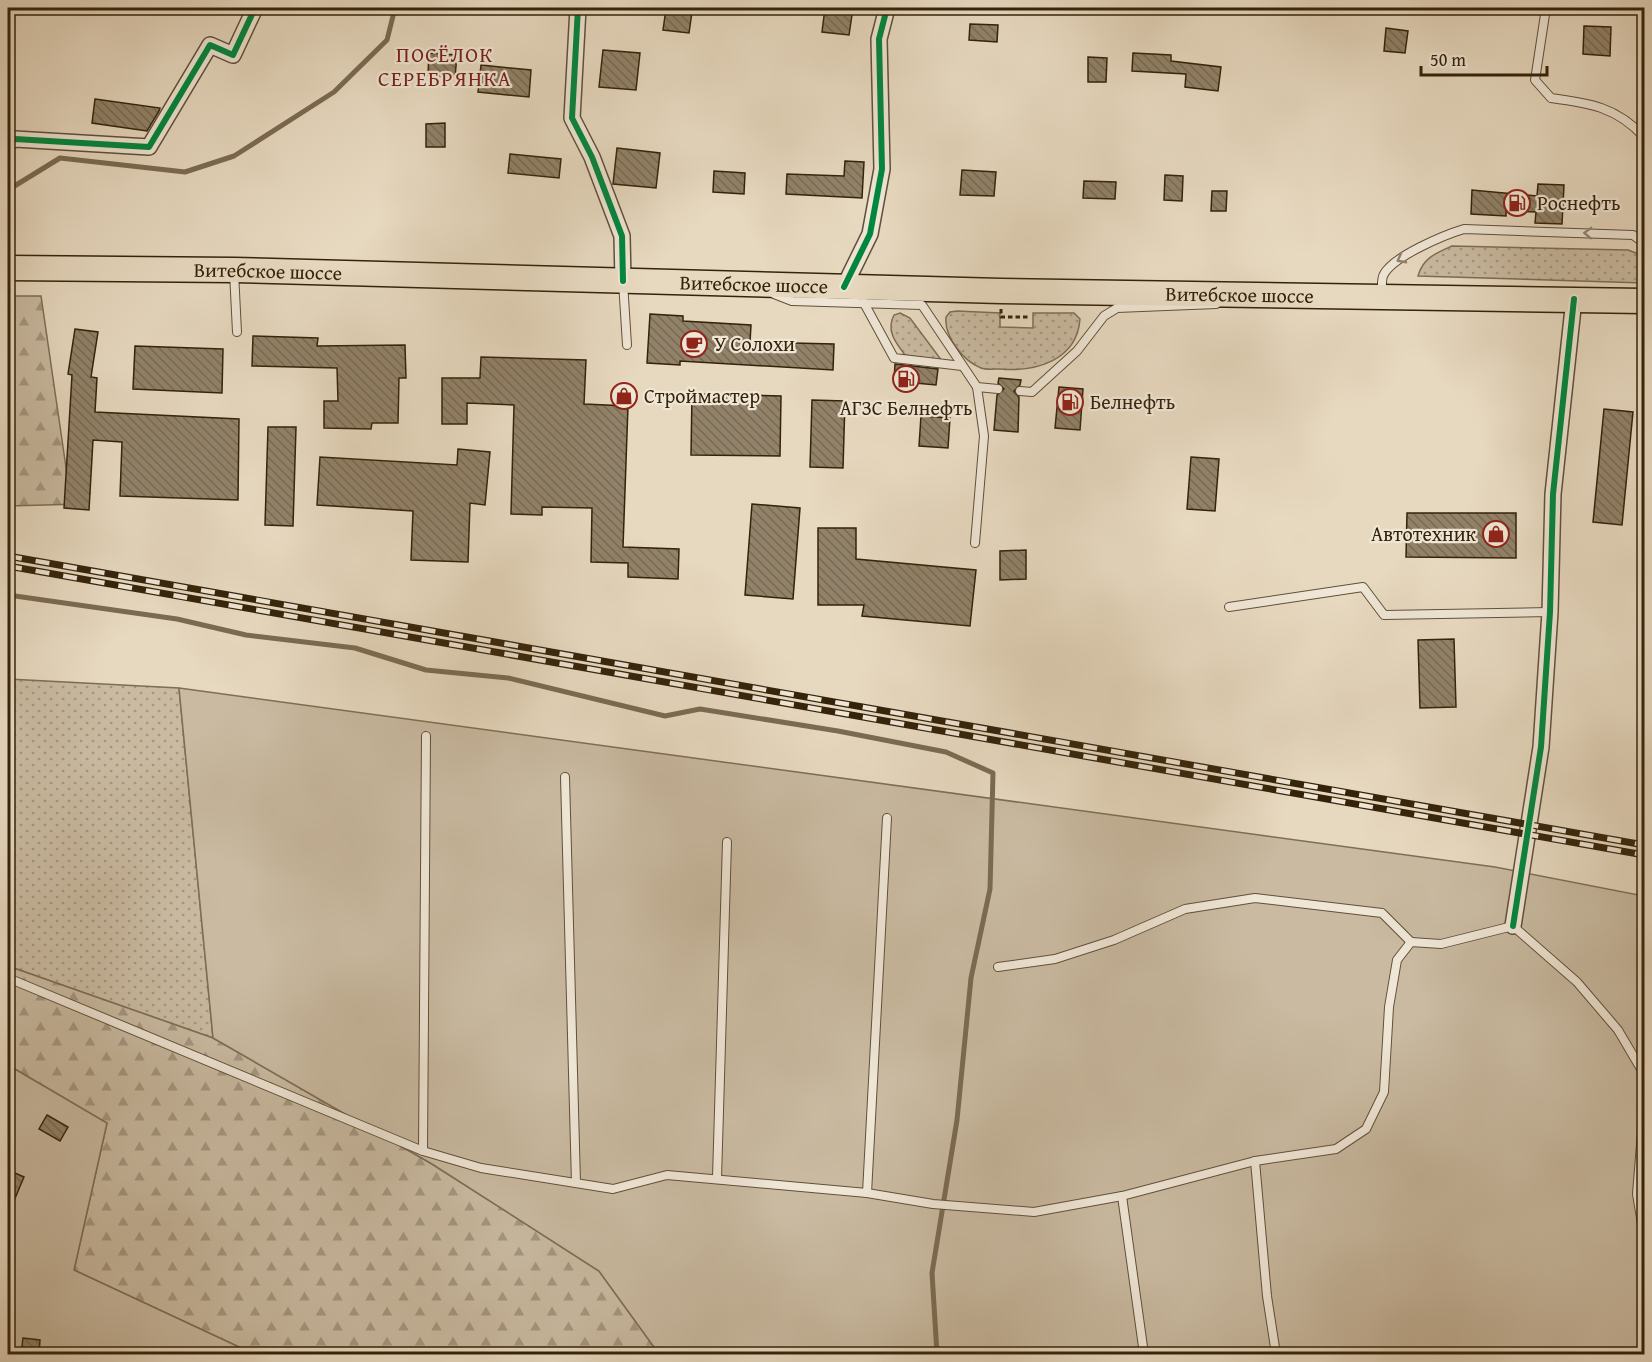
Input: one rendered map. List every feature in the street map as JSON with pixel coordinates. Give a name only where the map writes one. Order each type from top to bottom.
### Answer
[{"type":"main road","name":"Витебское шоссе","points":[[8,267],[234,270],[1256,296],[1644,301]]},
{"type":"street","points":[[8,143],[15,139],[149,147],[210,45],[233,55],[255,8]]},
{"type":"street","points":[[578,8],[572,118],[592,157],[622,236],[623,281]]},
{"type":"street","points":[[844,286],[870,234],[882,169],[879,39],[887,8]]},
{"type":"street","points":[[1513,926],[1542,747],[1550,612],[1553,494],[1574,299]]},
{"type":"lane","points":[[1546,8],[1535,80],[1551,98],[1596,104],[1634,125],[1644,137]]},
{"type":"lane","points":[[1382,297],[1382,276],[1391,264],[1448,234],[1464,229],[1633,235],[1644,243]]},
{"type":"lane","points":[[234,270],[237,332]]},
{"type":"lane","points":[[623,281],[627,345]]},
{"type":"lane","points":[[750,284],[792,301],[922,305],[977,387],[984,436],[975,543]]},
{"type":"lane","points":[[1020,392],[1032,393],[1077,351],[1104,316],[1117,309],[1207,306],[1256,296]]},
{"type":"lane","points":[[864,303],[894,358],[962,366]]},
{"type":"lane","points":[[977,387],[998,389]]},
{"type":"lane","points":[[1229,607],[1364,587],[1384,615],[1550,612]]},
{"type":"lane","points":[[423,1151],[426,736]]},
{"type":"lane","points":[[565,777],[576,1183]]},
{"type":"lane","points":[[867,1193],[887,818]]},
{"type":"lane","points":[[717,1178],[726,843]]},
{"type":"lane","points":[[998,967],[1055,959],[1114,940],[1185,909],[1255,898],[1382,913],[1411,942],[1441,944],[1513,926],[1577,982],[1618,1030],[1644,1074]]},
{"type":"lane","points":[[8,978],[423,1151],[481,1168],[613,1189],[667,1175],[867,1193],[933,1204],[1034,1212],[1122,1196],[1255,1161],[1336,1149],[1366,1129],[1384,1092],[1389,1007],[1397,960],[1411,942]]},
{"type":"lane","points":[[1644,1107],[1637,1194],[1644,1236]]},
{"type":"lane","points":[[1255,1161],[1267,1296],[1276,1354]]},
{"type":"lane","points":[[1122,1196],[1144,1354]]},
{"type":"green space","points":[[1452,246],[1628,250],[1644,256],[1644,283],[1418,276],[1427,260]]},
{"type":"green space","points":[[8,296],[41,296],[68,481],[90,493],[82,504],[8,506]]},
{"type":"green space","points":[[950,312],[1000,313],[1000,327],[1033,328],[1033,313],[1074,313],[1080,319],[1071,345],[1052,361],[1027,368],[988,369],[974,365],[961,354],[951,340],[946,317]]},
{"type":"green space","points":[[900,313],[910,318],[942,361],[905,355],[891,331],[894,315]]},
{"type":"green space","points":[[8,679],[179,688],[213,1038],[8,966]]},
{"type":"green space","points":[[179,688],[1495,867],[1644,896],[1644,1354],[659,1354],[599,1271],[432,1164],[213,1038]]},
{"type":"green space","points":[[8,966],[213,1038],[432,1164],[599,1271],[659,1354],[254,1354],[74,1270],[107,1123],[8,1065]]},
{"type":"green space","points":[[8,1065],[107,1123],[74,1270],[254,1354],[8,1354]]},
{"type":"building","points":[[825,8],[853,8],[849,35],[822,32]]},
{"type":"building","points":[[666,9],[692,12],[689,33],[663,30]]},
{"type":"building","points":[[970,24],[998,25],[997,42],[969,40]]},
{"type":"building","points":[[1584,26],[1611,27],[1610,56],[1583,54]]},
{"type":"building","points":[[1386,28],[1408,31],[1405,53],[1384,51]]},
{"type":"building","points":[[603,50],[640,53],[636,90],[599,87]]},
{"type":"building","points":[[429,53],[457,55],[455,77],[428,75]]},
{"type":"building","points":[[1133,53],[1171,55],[1171,61],[1221,67],[1218,91],[1185,87],[1186,74],[1132,71]]},
{"type":"building","points":[[1088,57],[1107,58],[1106,82],[1088,82]]},
{"type":"building","points":[[481,65],[531,70],[529,97],[478,92]]},
{"type":"building","points":[[95,99],[160,108],[147,131],[92,123]]},
{"type":"building","points":[[445,123],[445,147],[426,147],[426,124]]},
{"type":"building","points":[[617,148],[660,153],[656,188],[613,184]]},
{"type":"building","points":[[510,154],[561,159],[559,178],[508,173]]},
{"type":"building","points":[[845,161],[864,162],[862,198],[786,194],[787,174],[844,176]]},
{"type":"building","points":[[962,170],[996,172],[994,196],[960,195]]},
{"type":"building","points":[[714,171],[745,173],[744,194],[713,192]]},
{"type":"building","points":[[1165,175],[1183,176],[1182,201],[1164,200]]},
{"type":"building","points":[[1084,181],[1116,182],[1115,199],[1083,198]]},
{"type":"building","name":"Роснефть","points":[[1538,184],[1564,185],[1562,224],[1535,223],[1536,212],[1506,211],[1506,216],[1471,214],[1472,190],[1537,196]]},
{"type":"building","points":[[1212,191],[1227,191],[1226,211],[1211,211]]},
{"type":"building","points":[[650,314],[683,316],[683,321],[751,325],[750,342],[834,344],[833,370],[680,361],[680,365],[647,363]]},
{"type":"building","points":[[75,329],[98,332],[91,377],[97,378],[95,412],[239,419],[238,500],[120,496],[122,442],[93,440],[89,510],[64,508],[72,375],[68,374]]},
{"type":"building","points":[[253,336],[318,338],[317,346],[405,345],[406,378],[399,378],[398,423],[372,423],[371,429],[324,428],[324,401],[338,401],[337,368],[252,366]]},
{"type":"building","points":[[135,346],[223,349],[222,393],[133,389]]},
{"type":"building","points":[[481,357],[586,360],[584,404],[628,406],[623,547],[679,549],[678,579],[628,577],[628,563],[591,562],[592,508],[542,507],[542,515],[511,514],[514,405],[467,403],[467,424],[442,424],[442,378],[480,378]]},
{"type":"building","name":"АГЗС Белнефть","points":[[895,364],[938,369],[936,385],[894,381]]},
{"type":"building","points":[[999,378],[1021,380],[1020,385],[1014,391],[1019,397],[1018,432],[994,430],[997,395],[1004,389],[998,383]]},
{"type":"building","name":"Белнефть","points":[[1059,387],[1083,389],[1080,430],[1055,428]]},
{"type":"building","points":[[692,394],[781,396],[780,456],[691,455]]},
{"type":"building","points":[[812,400],[845,401],[843,468],[810,467]]},
{"type":"building","points":[[1604,409],[1633,412],[1622,525],[1593,522]]},
{"type":"building","points":[[921,416],[950,418],[948,448],[919,446]]},
{"type":"building","points":[[268,427],[296,427],[293,526],[265,525]]},
{"type":"building","points":[[458,449],[490,452],[485,505],[470,503],[468,562],[411,560],[413,511],[317,505],[320,457],[457,465]]},
{"type":"building","points":[[1191,457],[1219,459],[1215,511],[1187,509]]},
{"type":"building","points":[[752,504],[800,508],[793,599],[745,595]]},
{"type":"building","points":[[1407,513],[1516,513],[1516,558],[1406,557]]},
{"type":"building","points":[[818,528],[856,528],[856,559],[976,570],[970,626],[862,616],[864,605],[818,605]]},
{"type":"building","points":[[1026,550],[1026,579],[1000,580],[1000,551]]},
{"type":"building","points":[[1454,639],[1456,707],[1420,708],[1418,640]]},
{"type":"building","points":[[47,1115],[68,1127],[60,1141],[39,1129]]},
{"type":"building","points":[[8,1170],[24,1177],[8,1215]]},
{"type":"building","points":[[23,1338],[40,1340],[39,1354],[21,1354]]},
{"type":"waterway","points":[[8,190],[60,158],[185,172],[234,156],[334,92],[387,40],[395,8]]},
{"type":"waterway","points":[[8,595],[177,619],[246,635],[355,648],[426,670],[508,678],[665,716],[700,709],[838,731],[946,752],[993,773],[990,889],[971,978],[957,1120],[932,1273],[937,1354]]},
{"type":"railway","points":[[8,556],[1644,845]]},
{"type":"railway","points":[[8,566],[1644,855]]},
{"type":"cycle path","points":[[8,143],[15,139],[149,147],[210,45],[233,55],[255,8]]},
{"type":"cycle path","points":[[578,8],[572,118],[592,157],[622,236],[623,281]]},
{"type":"cycle path","points":[[844,287],[870,234],[882,169],[879,39],[887,8]]},
{"type":"cycle path","points":[[1513,926],[1541,747],[1550,612],[1553,494],[1574,299]]},
{"type":"place","name":"Роснефть","points":[[1517,203]]},
{"type":"place","name":"У Солохи","points":[[694,344]]},
{"type":"place","name":"АГЗС Белнефть","points":[[906,379]]},
{"type":"place","name":"Строймастер","points":[[624,396]]},
{"type":"place","name":"Белнефть","points":[[1070,402]]},
{"type":"place","name":"Автотехник","points":[[1496,534]]},
{"type":"district","name":"ПОСЁЛОК СЕРЕБРЯНКА","points":[[445,67]]}]
